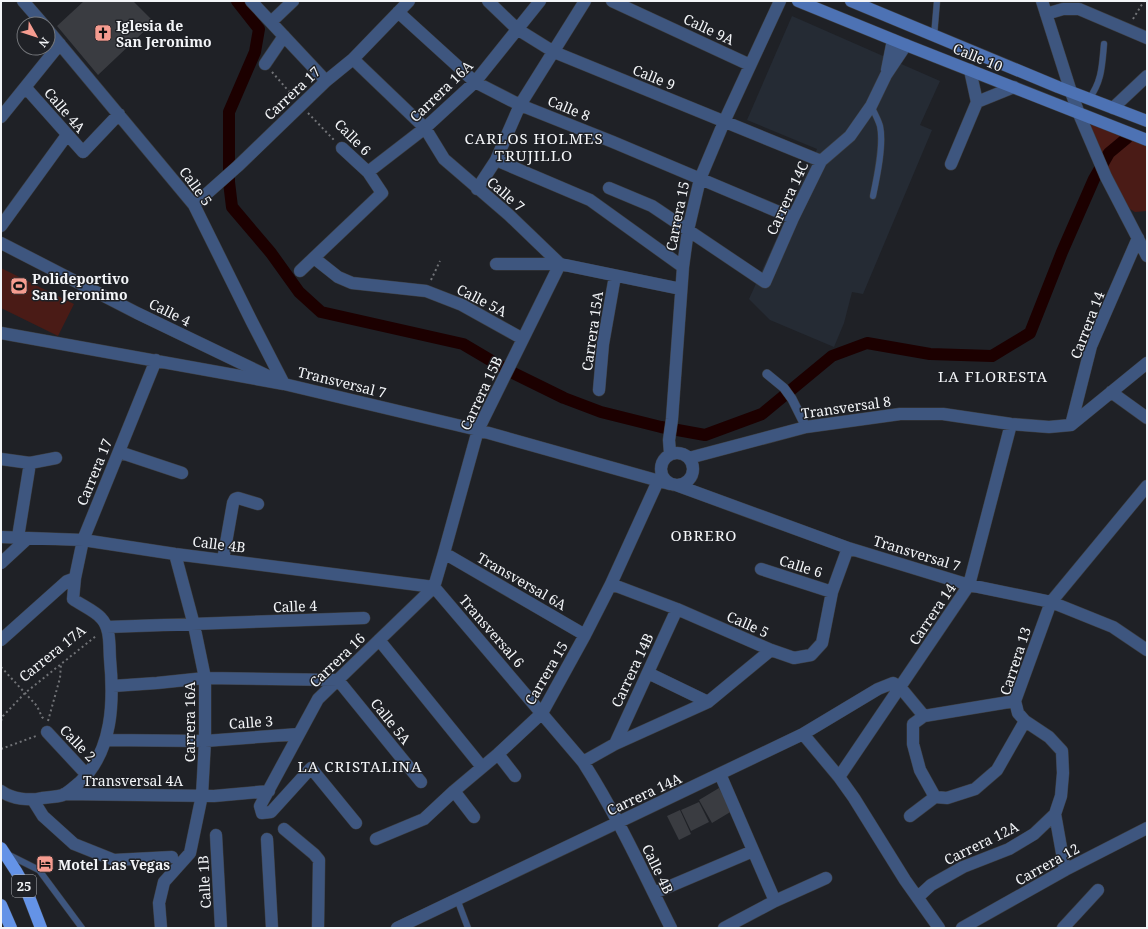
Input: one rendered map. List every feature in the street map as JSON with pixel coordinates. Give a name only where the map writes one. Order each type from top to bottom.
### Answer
[{"type":"highway","name":"25","points":[[2,850],[26,889],[41,928]]},
{"type":"highway","name":"25","points":[[1,905],[11,928]]},
{"type":"main road","name":"Calle 10","points":[[798,1],[1147,140]]},
{"type":"main road","name":"Calle 10","points":[[851,1],[1070,92],[1147,121]]},
{"type":"street","points":[[22,1],[36,16]]},
{"type":"street","points":[[251,1],[326,81]]},
{"type":"street","points":[[270,22],[293,1]]},
{"type":"street","name":"Carrera 17","points":[[194,205],[222,178],[238,166],[326,81],[353,59],[408,1]]},
{"type":"street","name":"Calle 9","points":[[488,1],[517,29],[554,52],[821,161]]},
{"type":"street","name":"Carrera 16A","points":[[368,172],[425,128],[475,82],[540,1]]},
{"type":"street","points":[[477,189],[496,160],[520,105],[586,1]]},
{"type":"street","name":"Calle 9A","points":[[612,1],[750,65]]},
{"type":"street","name":"Carrera 15","points":[[670,453],[669,440],[672,419],[683,266],[688,230],[700,179],[724,122],[780,1]]},
{"type":"street","points":[[1042,1],[1070,92],[1079,114],[1106,177],[1147,256]]},
{"type":"street","points":[[1046,14],[1063,9],[1079,9],[1147,38]]},
{"type":"street","name":"Calle 8","points":[[398,12],[475,82],[520,105],[793,218]]},
{"type":"street","points":[[265,64],[284,36]]},
{"type":"street","name":"Calle 5","points":[[56,39],[194,205],[284,384]]},
{"type":"street","name":"Carrera 14C","points":[[886,75],[893,40]]},
{"type":"street","points":[[1,117],[26,88],[60,44]]},
{"type":"street","name":"Carrera 14C","points":[[688,230],[765,282],[793,218],[821,161],[850,136],[871,106],[886,75],[906,45]]},
{"type":"street","name":"Calle 7","points":[[353,59],[425,128],[444,159],[509,216],[560,264]]},
{"type":"street","points":[[951,164],[977,102],[970,70]]},
{"type":"street","points":[[1113,108],[1147,76]]},
{"type":"street","points":[[977,102],[1014,87]]},
{"type":"street","name":"Calle 4A","points":[[26,88],[83,152],[119,114]]},
{"type":"street","points":[[1,226],[67,135]]},
{"type":"street","name":"Calle 6","points":[[314,258],[382,193],[368,172],[342,148]]},
{"type":"street","name":"Calle 7","points":[[496,160],[590,200],[683,266]]},
{"type":"street","points":[[609,188],[652,206],[688,230]]},
{"type":"street","name":"Carrera 14","points":[[1071,425],[1091,346],[1138,238]]},
{"type":"street","name":"Calle 4","points":[[1,244],[137,313],[284,384]]},
{"type":"street","points":[[300,271],[314,258]]},
{"type":"street","name":"Calle 5A","points":[[314,258],[338,277],[352,283],[426,291],[462,305],[523,339]]},
{"type":"street","points":[[496,264],[560,264],[681,289]]},
{"type":"street","name":"Carrera 15B","points":[[434,587],[478,430],[560,264]]},
{"type":"street","name":"Carrera 15A","points":[[599,390],[602,344],[615,276]]},
{"type":"street","name":"Transversal 7","points":[[1,333],[284,384],[478,430],[673,484],[848,548],[969,585],[1051,602],[1112,627],[1147,650]]},
{"type":"street","name":"Carrera 17","points":[[107,628],[101,618],[73,600],[75,578],[82,540],[156,360]]},
{"type":"street","points":[[1071,425],[1147,363]]},
{"type":"street","points":[[767,374],[784,388],[792,399],[806,427]]},
{"type":"street","points":[[1112,392],[1147,418]]},
{"type":"street","name":"Transversal 8","points":[[689,458],[806,427],[900,414],[943,414],[1011,424],[1049,427],[1071,425]]},
{"type":"street","name":"Carrera 14","points":[[839,777],[969,585],[1011,424]]},
{"type":"street","points":[[119,452],[182,473]]},
{"type":"street","points":[[680,452],[689,458],[693,463],[694,469],[692,476],[688,481],[683,484],[673,484],[662,476],[660,470],[663,460],[670,453],[680,452]]},
{"type":"street","points":[[1,459],[30,463],[56,458]]},
{"type":"street","points":[[1,563],[23,538],[30,463]]},
{"type":"street","name":"Carrera 15","points":[[376,838],[424,819],[542,713],[611,584],[658,481]]},
{"type":"street","name":"Carrera 13","points":[[1025,721],[1018,713],[1015,701],[1051,602],[1147,486]]},
{"type":"street","points":[[223,560],[235,499],[238,498],[258,504]]},
{"type":"street","name":"Calle 4B","points":[[1,536],[82,540],[175,554],[434,587]]},
{"type":"street","points":[[832,592],[848,548]]},
{"type":"street","name":"Transversal 6A","points":[[444,553],[585,635]]},
{"type":"street","name":"Carrera 16A","points":[[161,928],[159,903],[164,882],[190,853],[202,795],[205,740],[205,678],[194,625],[175,554]]},
{"type":"street","name":"Calle 6","points":[[761,569],[832,592]]},
{"type":"street","points":[[1,640],[67,581],[75,578]]},
{"type":"street","name":"Calle 5","points":[[611,584],[677,609],[771,650],[794,658],[810,655],[822,643],[832,592]]},
{"type":"street","name":"Carrera 16","points":[[356,823],[311,768],[271,812],[262,813],[260,806],[318,699],[434,587]]},
{"type":"street","name":"Transversal 6","points":[[434,587],[583,762]]},
{"type":"street","name":"Carrera 14B","points":[[615,744],[677,609]]},
{"type":"street","name":"Calle 4","points":[[107,628],[364,618]]},
{"type":"street","points":[[1,791],[5,794],[21,799],[33,800],[64,794],[87,775],[100,753],[111,719],[113,686],[107,628]]},
{"type":"street","points":[[379,640],[482,767]]},
{"type":"street","points":[[583,762],[615,744],[708,702],[771,650]]},
{"type":"street","points":[[648,673],[708,702]]},
{"type":"street","points":[[113,686],[205,678],[338,680]]},
{"type":"street","name":"Calle 5A","points":[[338,680],[421,782]]},
{"type":"street","name":"Carrera 14A","points":[[397,928],[803,734],[878,689],[893,683],[900,687]]},
{"type":"street","points":[[900,687],[924,716]]},
{"type":"street","points":[[936,798],[920,770],[913,744],[913,724],[924,716],[1015,701]]},
{"type":"street","points":[[910,816],[936,798],[947,798],[975,789],[997,770],[1025,721],[1049,737],[1062,752],[1063,773],[1061,796],[1055,814],[1065,870]]},
{"type":"street","name":"Calle 2","points":[[47,727],[87,775]]},
{"type":"street","name":"Calle 3","points":[[105,740],[205,740],[299,734]]},
{"type":"street","points":[[803,734],[839,777],[854,798],[905,880],[918,896],[939,928]]},
{"type":"street","points":[[498,754],[515,776]]},
{"type":"street","name":"Calle 4B","points":[[583,762],[619,822],[671,928]]},
{"type":"street","points":[[720,774],[775,901]]},
{"type":"street","points":[[202,795],[214,796],[269,791]]},
{"type":"street","points":[[454,791],[474,817]]},
{"type":"street","name":"Transversal 4A","points":[[64,794],[202,795]]},
{"type":"street","points":[[33,800],[43,816],[74,844],[114,860],[172,857]]},
{"type":"street","name":"Carrera 12A","points":[[918,896],[931,885],[963,867],[1009,849],[1034,834],[1055,814]]},
{"type":"street","points":[[284,828],[314,854],[318,860],[318,928]]},
{"type":"street","name":"Carrera 12","points":[[962,928],[1065,870],[1147,828]]},
{"type":"street","name":"Calle 1B","points":[[216,834],[221,928]]},
{"type":"street","points":[[267,839],[272,928]]},
{"type":"street","points":[[654,893],[753,851]]},
{"type":"street","points":[[724,928],[775,901],[826,878]]},
{"type":"street","points":[[1063,928],[1098,890]]},
{"type":"lane","points":[[934,36],[937,1]]},
{"type":"lane","points":[[1089,99],[1096,88],[1102,71],[1104,44]]},
{"type":"lane","points":[[871,106],[880,126],[881,135],[879,165],[873,196]]},
{"type":"lane","points":[[2,850],[38,870],[82,928]]},
{"type":"lane","points":[[457,899],[468,928]]},
{"type":"path","points":[[1127,30],[1144,1]]},
{"type":"path","points":[[265,64],[301,105]]},
{"type":"path","name":"Calle 6","points":[[301,105],[342,148]]},
{"type":"path","points":[[426,291],[440,260]]},
{"type":"path","name":"Carrera 17A","points":[[1,721],[3,716],[25,693],[107,628]]},
{"type":"path","points":[[1,749],[47,727],[60,678],[61,664]]},
{"type":"path","points":[[1,667],[37,706],[47,727]]},
{"type":"shaded area","points":[[792,16],[940,81],[920,125],[932,130],[863,294],[852,292],[844,323],[834,347],[770,320],[749,299],[817,149],[747,120]]},
{"type":"shaded area","points":[[1085,119],[1147,143],[1147,211],[1135,212],[1130,209],[1111,179]]},
{"type":"shaded area","name":"Polideportivo San Jeronimo","points":[[1,268],[74,304],[58,336],[1,308]]},
{"type":"building","name":"Iglesia de San Jeronimo","points":[[84,1],[133,1],[154,22],[98,75],[57,26]]},
{"type":"building","points":[[719,788],[732,811],[712,823],[699,800]]},
{"type":"building","points":[[699,802],[709,822],[691,831],[681,810]]},
{"type":"building","points":[[680,810],[691,834],[679,840],[667,816]]},
{"type":"waterway","points":[[237,1],[259,29],[255,52],[229,112],[229,182],[232,207],[271,253],[299,292],[321,312],[463,344],[507,370],[564,398],[601,412],[661,427],[705,435],[762,414],[832,356],[867,343],[930,354],[992,356],[1030,333],[1062,252],[1094,179],[1109,153],[1127,138]]},
{"type":"place","name":"Iglesia de San Jeronimo","points":[[103,33]]},
{"type":"place","name":"Polideportivo San Jeronimo","points":[[19,286]]},
{"type":"place","name":"Motel Las Vegas","points":[[45,864]]},
{"type":"district","name":"CARLOS HOLMES TRUJILLO","points":[[534,146]]},
{"type":"district","name":"LA FLORESTA","points":[[993,376]]},
{"type":"district","name":"OBRERO","points":[[704,535]]},
{"type":"district","name":"LA CRISTALINA","points":[[360,766]]}]
